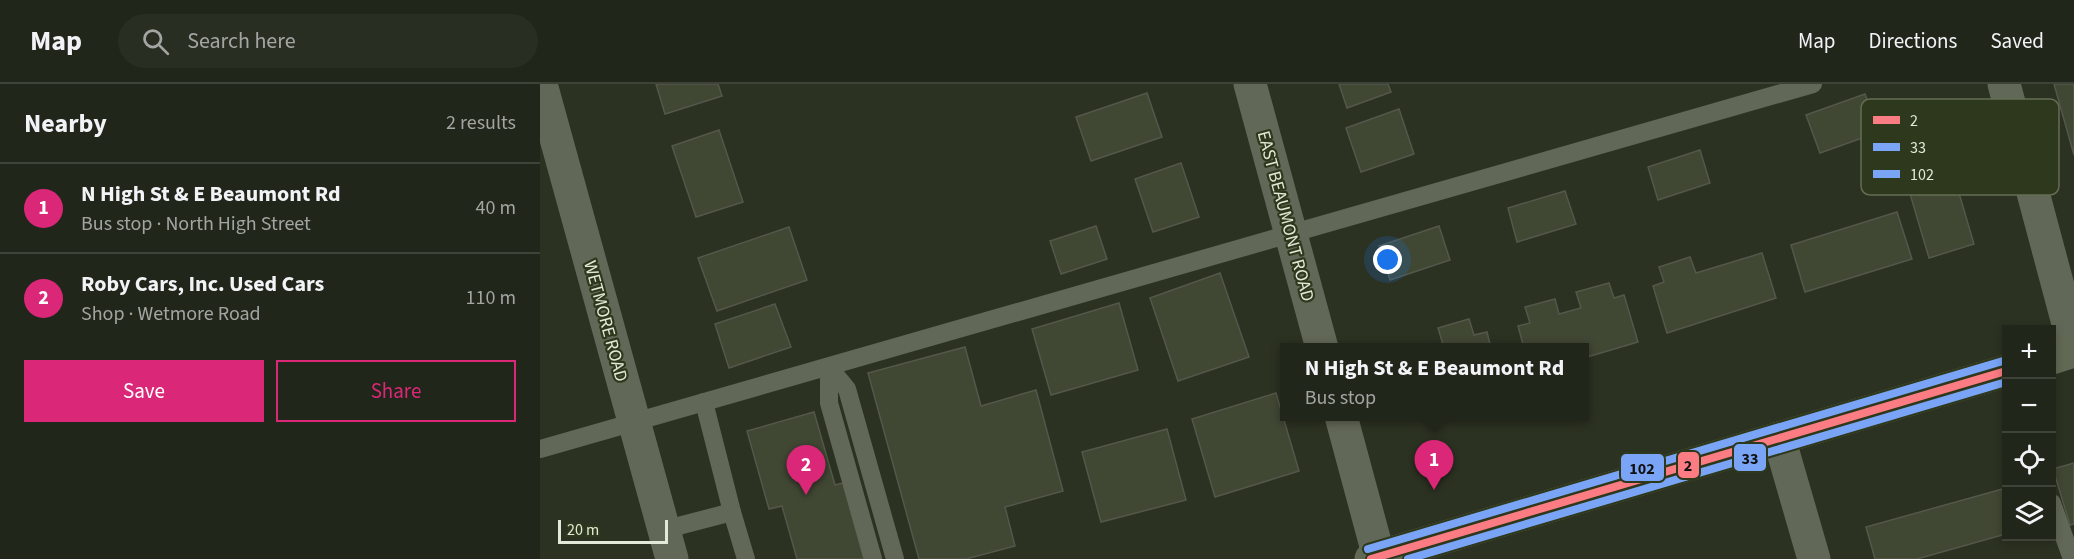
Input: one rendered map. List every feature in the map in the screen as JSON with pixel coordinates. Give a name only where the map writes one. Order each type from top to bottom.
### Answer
[{"type":"main road","points":[[2056,357],[2074,351]]},
{"type":"main road","points":[[1375,558],[2002,372]]},
{"type":"street","name":"WETMORE ROAD","points":[[541,84],[668,544]]},
{"type":"street","name":"EAST BEAUMONT ROAD","points":[[1250,84],[1321,343]]},
{"type":"street","points":[[2004,84],[2008,99]]},
{"type":"street","points":[[2034,195],[2074,346]]},
{"type":"street","points":[[1342,421],[1375,558]]},
{"type":"street","points":[[1779,438],[1814,559]]},
{"type":"lane","points":[[540,449],[1814,84]]},
{"type":"lane","points":[[829,367],[829,403],[873,559]]},
{"type":"lane","points":[[829,367],[847,389],[895,559]]},
{"type":"lane","points":[[704,402],[746,559]]},
{"type":"lane","points":[[668,544],[732,512]]},
{"type":"lane","points":[[2056,514],[2072,559]]},
{"type":"building","points":[[656,84],[718,84],[722,96],[665,114]]},
{"type":"building","points":[[1339,84],[1388,84],[1391,92],[1347,108]]},
{"type":"building","points":[[2054,84],[2074,84],[2074,155],[2059,99]]},
{"type":"building","points":[[1147,93],[1162,137],[1091,161],[1076,117]]},
{"type":"building","points":[[1865,94],[1867,99],[1861,99],[1861,138],[1820,153],[1806,115]]},
{"type":"building","points":[[1399,109],[1414,154],[1361,172],[1346,128]]},
{"type":"building","points":[[719,130],[743,202],[696,217],[672,146]]},
{"type":"building","points":[[1700,150],[1710,183],[1658,200],[1648,167]]},
{"type":"building","points":[[1181,163],[1199,217],[1153,232],[1135,179]]},
{"type":"building","points":[[1565,191],[1576,224],[1517,242],[1508,208]]},
{"type":"building","points":[[1910,195],[1960,195],[1974,244],[1929,258]]},
{"type":"building","points":[[1897,212],[1912,259],[1805,292],[1791,245]]},
{"type":"building","points":[[1096,226],[1107,259],[1061,274],[1050,241]]},
{"type":"building","points":[[1439,226],[1450,260],[1390,280],[1379,246]]},
{"type":"building","points":[[789,227],[807,280],[717,311],[698,258]]},
{"type":"building","points":[[1762,253],[1776,298],[1667,333],[1653,286],[1664,282],[1659,267],[1690,257],[1696,273]]},
{"type":"building","points":[[1220,273],[1249,357],[1178,381],[1150,298]]},
{"type":"building","points":[[1609,283],[1614,298],[1624,295],[1638,342],[1589,357],[1589,343],[1523,343],[1518,326],[1530,323],[1525,307],[1555,299],[1559,314],[1581,308],[1576,292]]},
{"type":"building","points":[[1119,303],[1138,370],[1051,395],[1032,329]]},
{"type":"building","points":[[775,304],[791,347],[729,368],[715,324]]},
{"type":"building","points":[[1469,319],[1474,335],[1487,332],[1490,343],[1442,343],[1438,328]]},
{"type":"building","points":[[965,347],[981,406],[1036,390],[1063,491],[1005,507],[1015,546],[966,559],[919,559],[868,373]]},
{"type":"building","points":[[1276,393],[1280,407],[1280,421],[1284,421],[1299,471],[1215,497],[1192,419]]},
{"type":"building","points":[[814,412],[835,485],[843,483],[864,559],[797,559],[782,506],[769,509],[747,431]]},
{"type":"building","points":[[1167,429],[1186,500],[1101,522],[1082,452]]},
{"type":"building","points":[[2074,463],[2074,524],[2070,525],[2056,479],[2056,468]]},
{"type":"building","points":[[2002,489],[2002,535],[1917,559],[1875,559],[1866,527]]},
{"type":"transit line","name":"102","points":[[1368,549],[2002,361]]},
{"type":"transit line","name":"2","points":[[1371,559],[2002,372]]},
{"type":"transit line","name":"33","points":[[1408,559],[2002,383]]},
{"type":"place","name":"N High St & E Beaumont Rd","points":[[1434,490]]},
{"type":"place","name":"Roby Cars, Inc. Used Cars","points":[[806,495]]}]
